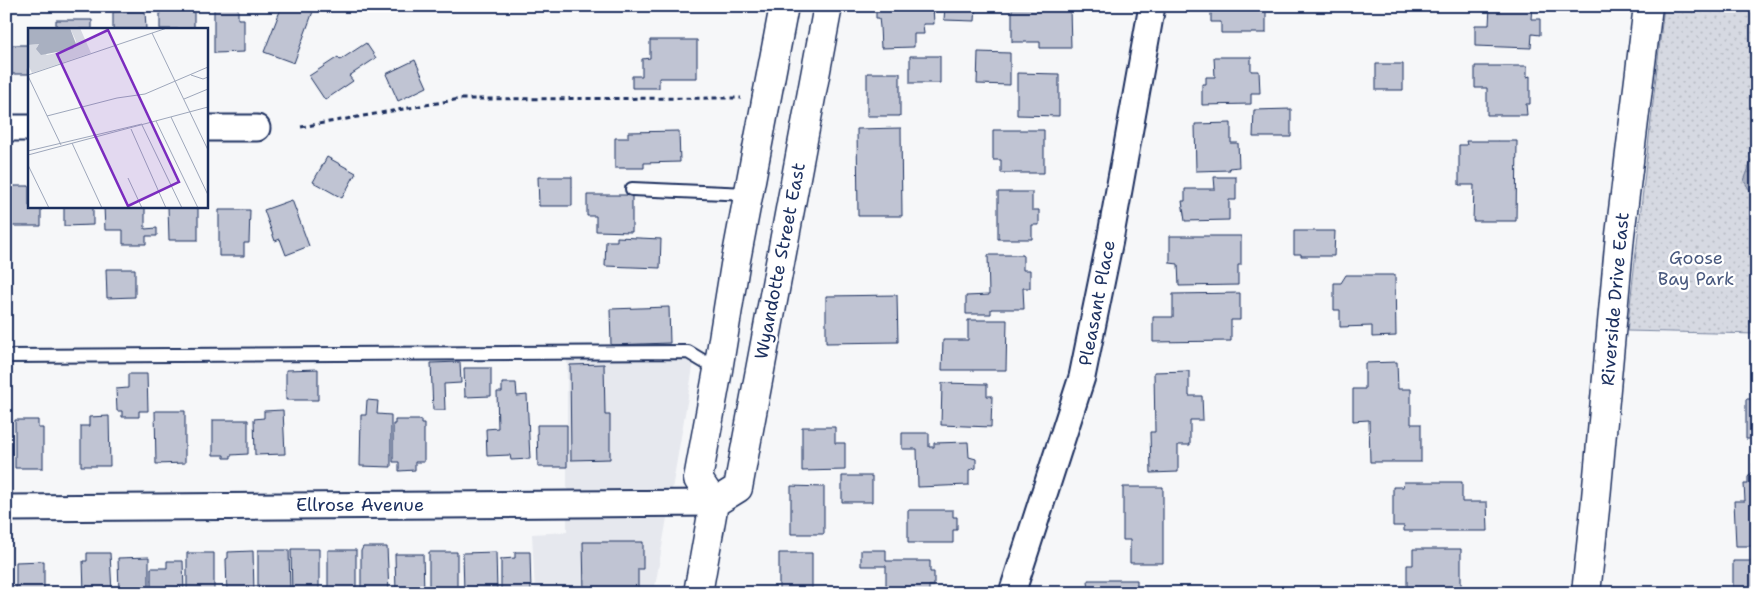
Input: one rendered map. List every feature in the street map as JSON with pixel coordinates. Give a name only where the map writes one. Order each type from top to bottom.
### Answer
[{"type":"main road","points":[[698,593],[714,503],[698,479],[718,370],[734,265],[784,6]]},
{"type":"main road","name":"Wyandotte Street East","points":[[714,503],[738,488],[828,6]]},
{"type":"main road","name":"Riverside Drive East","points":[[1586,593],[1620,235],[1648,6]]},
{"type":"street","name":"Pleasant Place","points":[[1012,593],[1082,376],[1152,6]]},
{"type":"street","points":[[6,128],[28,128]]},
{"type":"street","points":[[208,128],[257,128]]},
{"type":"street","name":"Ellrose Avenue","points":[[6,508],[714,503]]},
{"type":"lane","points":[[632,189],[748,194]]},
{"type":"lane","points":[[6,356],[688,352],[718,370]]},
{"type":"path","points":[[302,127],[460,99],[743,98]]},
{"type":"shaded area","points":[[567,356],[695,356],[654,593],[535,593],[532,534],[567,532]]},
{"type":"green space","name":"Goose Bay Park","points":[[1664,6],[1757,6],[1757,146],[1744,181],[1757,201],[1757,334],[1627,331]]},
{"type":"water","points":[[1757,146],[1757,201],[1744,181]]},
{"type":"building","points":[[74,6],[102,6],[102,12],[74,12]]},
{"type":"building","points":[[214,6],[238,6],[238,19],[244,19],[244,52],[214,53]]},
{"type":"building","points":[[282,6],[315,6],[294,63],[264,52]]},
{"type":"building","points":[[933,6],[934,24],[923,24],[924,34],[914,34],[914,47],[881,48],[879,18],[876,18],[876,7]]},
{"type":"building","points":[[945,6],[976,6],[975,21],[944,20]]},
{"type":"building","points":[[1222,6],[1266,6],[1266,33],[1221,33],[1221,22],[1211,22],[1211,8],[1222,8]]},
{"type":"building","points":[[1490,6],[1532,6],[1531,19],[1540,19],[1540,35],[1532,34],[1531,48],[1475,46],[1475,25],[1489,25]]},
{"type":"building","points":[[160,8],[194,9],[194,28],[160,28]]},
{"type":"building","points":[[1070,8],[1071,48],[1040,48],[1040,42],[1012,42],[1012,9]]},
{"type":"building","points":[[145,11],[146,28],[113,28],[113,12]]},
{"type":"building","points":[[56,20],[92,20],[92,28],[56,28]]},
{"type":"building","points":[[650,40],[697,40],[697,78],[659,78],[659,88],[632,88],[632,76],[642,76],[642,59],[650,58]]},
{"type":"building","points":[[366,43],[376,58],[349,76],[353,81],[325,100],[309,76],[338,57],[340,60]]},
{"type":"building","points":[[6,45],[28,45],[28,74],[6,74]]},
{"type":"building","points":[[978,52],[1010,53],[1010,85],[977,84]]},
{"type":"building","points":[[910,56],[940,56],[940,83],[910,83]]},
{"type":"building","points":[[1214,57],[1251,57],[1251,71],[1259,71],[1260,93],[1251,93],[1251,104],[1202,105],[1202,84],[1206,84],[1206,77],[1215,77]]},
{"type":"building","points":[[415,60],[427,87],[398,101],[386,74]]},
{"type":"building","points":[[1376,64],[1403,64],[1403,90],[1376,90]]},
{"type":"building","points":[[1475,66],[1527,66],[1527,77],[1530,76],[1530,104],[1526,104],[1527,115],[1487,115],[1487,88],[1475,88]]},
{"type":"building","points":[[867,73],[900,73],[900,116],[867,116]]},
{"type":"building","points":[[1017,73],[1059,74],[1059,116],[1017,115]]},
{"type":"building","points":[[1291,109],[1291,137],[1253,137],[1254,110]]},
{"type":"building","points":[[1231,123],[1231,143],[1238,143],[1239,167],[1229,168],[1230,170],[1196,171],[1195,124]]},
{"type":"building","points":[[901,128],[902,216],[858,216],[857,129]]},
{"type":"building","points":[[993,130],[1044,130],[1044,173],[1001,173],[1001,160],[993,160]]},
{"type":"building","points":[[679,131],[680,162],[644,163],[644,168],[615,168],[615,138],[628,138],[628,132]]},
{"type":"building","points":[[1466,141],[1517,141],[1516,221],[1473,221],[1474,185],[1459,185],[1459,145],[1467,145]]},
{"type":"building","points":[[327,157],[356,173],[342,198],[313,182]]},
{"type":"building","points":[[538,177],[572,177],[572,206],[539,206]]},
{"type":"building","points":[[1214,177],[1236,177],[1236,200],[1229,200],[1229,220],[1185,221],[1182,201],[1185,201],[1185,189],[1215,189]]},
{"type":"building","points":[[11,186],[28,186],[28,208],[41,208],[41,226],[11,226]]},
{"type":"building","points":[[998,192],[1032,192],[1032,210],[1039,210],[1039,225],[1032,225],[1032,239],[998,239]]},
{"type":"building","points":[[587,195],[632,195],[632,232],[596,231],[596,216],[587,216]]},
{"type":"building","points":[[292,200],[309,246],[286,255],[280,239],[275,241],[264,210]]},
{"type":"building","points":[[64,208],[93,208],[93,225],[64,226]]},
{"type":"building","points":[[104,208],[145,208],[145,229],[157,228],[157,236],[146,236],[146,244],[123,244],[123,230],[105,230]]},
{"type":"building","points":[[168,208],[198,208],[198,240],[169,240]]},
{"type":"building","points":[[219,210],[250,210],[249,243],[244,243],[244,256],[219,256]]},
{"type":"building","points":[[1294,231],[1335,231],[1334,256],[1301,256],[1301,254],[1294,254]]},
{"type":"building","points":[[1170,236],[1241,236],[1241,265],[1238,265],[1238,285],[1179,286],[1178,264],[1170,263]]},
{"type":"building","points":[[617,237],[661,239],[660,268],[605,266],[606,241],[617,241]]},
{"type":"building","points":[[988,255],[1023,255],[1023,270],[1030,270],[1030,288],[1023,288],[1024,309],[991,309],[991,314],[966,314],[966,296],[989,295]]},
{"type":"building","points":[[106,269],[135,269],[135,297],[107,298]]},
{"type":"building","points":[[1346,275],[1395,275],[1396,336],[1372,337],[1372,326],[1340,327],[1340,310],[1334,310],[1334,283],[1341,283]]},
{"type":"building","points":[[1240,293],[1240,320],[1231,320],[1231,341],[1153,342],[1153,317],[1173,317],[1173,294]]},
{"type":"building","points":[[897,295],[898,342],[826,343],[826,296]]},
{"type":"building","points":[[669,307],[670,343],[611,345],[610,309]]},
{"type":"building","points":[[968,320],[1007,320],[1006,370],[942,370],[943,340],[968,340]]},
{"type":"building","points":[[460,362],[461,383],[444,384],[445,410],[433,410],[431,363]]},
{"type":"building","points":[[1397,362],[1398,389],[1411,389],[1411,424],[1421,424],[1421,462],[1370,462],[1369,420],[1353,421],[1353,389],[1365,389],[1365,363]]},
{"type":"building","points":[[604,364],[605,415],[610,415],[610,459],[571,460],[570,365]]},
{"type":"building","points":[[464,368],[491,368],[491,396],[465,397]]},
{"type":"building","points":[[318,369],[318,400],[286,400],[286,370]]},
{"type":"building","points":[[1189,371],[1189,396],[1202,396],[1203,420],[1190,420],[1190,445],[1178,445],[1178,472],[1151,473],[1150,432],[1155,432],[1154,372]]},
{"type":"building","points":[[128,374],[147,374],[148,411],[139,411],[139,417],[122,417],[122,411],[117,411],[116,389],[128,388]]},
{"type":"building","points":[[502,383],[516,383],[517,396],[527,395],[530,459],[511,460],[510,455],[487,456],[486,429],[498,428],[497,392],[502,392]]},
{"type":"building","points":[[942,383],[987,384],[987,396],[992,396],[991,427],[941,425]]},
{"type":"building","points":[[1746,399],[1757,399],[1757,439],[1746,439]]},
{"type":"building","points":[[367,400],[378,401],[377,414],[391,415],[391,467],[360,466],[361,415],[366,415]]},
{"type":"building","points":[[283,410],[285,454],[255,455],[254,419],[264,418],[264,411]]},
{"type":"building","points":[[155,411],[185,411],[185,463],[156,464]]},
{"type":"building","points":[[109,416],[110,466],[81,466],[81,426],[89,426],[89,417]]},
{"type":"building","points":[[15,420],[38,420],[38,428],[43,428],[43,468],[15,468]]},
{"type":"building","points":[[213,420],[248,420],[248,454],[231,455],[231,458],[224,458],[224,455],[213,455]]},
{"type":"building","points":[[395,420],[421,420],[421,424],[424,424],[424,462],[415,462],[415,470],[399,471],[399,462],[393,462],[393,424],[395,424]]},
{"type":"building","points":[[537,425],[567,425],[567,467],[538,467]]},
{"type":"building","points":[[802,427],[835,427],[835,443],[845,443],[845,470],[802,471]]},
{"type":"building","points":[[902,433],[929,433],[929,447],[934,447],[934,443],[968,442],[969,457],[976,459],[976,468],[969,470],[969,485],[918,487],[917,449],[902,449]]},
{"type":"building","points":[[1757,462],[1757,546],[1736,546],[1734,501],[1745,501],[1744,484],[1748,484],[1748,477],[1753,471],[1753,463]]},
{"type":"building","points":[[842,476],[872,476],[872,502],[842,502]]},
{"type":"building","points":[[1404,482],[1462,482],[1462,502],[1487,502],[1488,531],[1404,531],[1404,526],[1393,526],[1393,487],[1403,487]]},
{"type":"building","points":[[791,486],[824,487],[824,534],[791,534]]},
{"type":"building","points":[[1123,487],[1163,487],[1163,563],[1130,563],[1130,540],[1123,540]]},
{"type":"building","points":[[908,510],[953,510],[953,517],[957,517],[957,530],[953,530],[953,543],[908,543]]},
{"type":"building","points":[[583,542],[643,542],[643,569],[638,569],[638,593],[584,593]]},
{"type":"building","points":[[363,547],[387,547],[389,593],[361,593],[361,551]]},
{"type":"building","points":[[291,549],[319,549],[319,593],[292,593]]},
{"type":"building","points":[[1413,549],[1461,549],[1461,593],[1407,593],[1407,565],[1413,565]]},
{"type":"building","points":[[258,550],[289,550],[290,593],[258,593]]},
{"type":"building","points":[[328,550],[356,550],[356,593],[328,593]]},
{"type":"building","points":[[861,550],[886,550],[886,561],[930,561],[930,572],[934,572],[934,586],[929,586],[929,593],[886,593],[886,566],[861,566]]},
{"type":"building","points":[[253,551],[254,593],[227,593],[226,559],[228,558],[228,552]]},
{"type":"building","points":[[429,552],[457,552],[457,590],[450,590],[450,593],[429,593]]},
{"type":"building","points":[[496,552],[497,592],[464,593],[463,553]]},
{"type":"building","points":[[515,552],[530,552],[531,593],[501,593],[501,559],[515,558]]},
{"type":"building","points":[[87,553],[110,553],[112,593],[84,593],[83,561],[87,561]]},
{"type":"building","points":[[187,553],[214,553],[214,593],[187,593]]},
{"type":"building","points":[[779,553],[812,553],[812,593],[779,593]]},
{"type":"building","points":[[395,554],[423,554],[424,593],[396,593]]},
{"type":"building","points":[[149,557],[149,593],[119,593],[118,558]]},
{"type":"building","points":[[44,561],[44,593],[16,593],[16,562]]},
{"type":"building","points":[[167,561],[183,561],[184,593],[151,593],[151,568],[167,568]]},
{"type":"building","points":[[1733,561],[1757,561],[1757,593],[1733,592]]},
{"type":"building","points":[[1088,580],[1137,580],[1137,593],[1089,593]]}]
